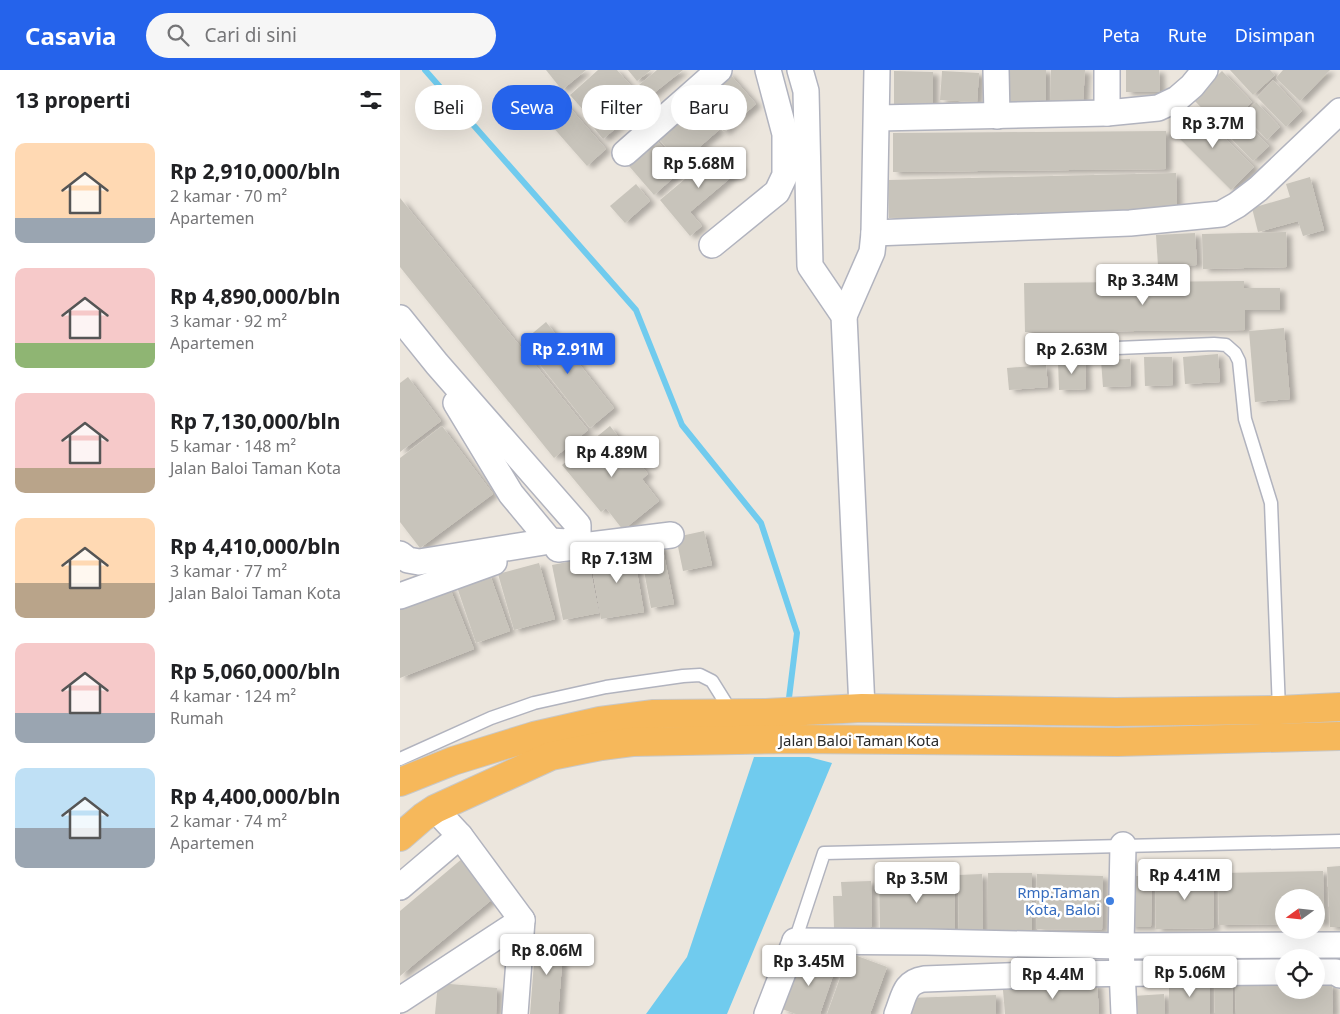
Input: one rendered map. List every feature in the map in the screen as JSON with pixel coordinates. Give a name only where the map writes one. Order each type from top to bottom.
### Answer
[{"type":"highway","name":"Jalan Baloi Taman Kota","points":[[400,782],[453,761],[534,736],[600,721],[654,714],[766,713],[862,708],[1116,712],[1279,710],[1340,707]]},
{"type":"highway","points":[[1116,712],[1118,742]]},
{"type":"highway","name":"Jalan Baloi Taman Kota","points":[[400,837],[436,808],[552,756],[632,742],[784,739],[1118,742],[1340,736]]},
{"type":"street","points":[[625,153],[720,70]]},
{"type":"street","points":[[712,245],[777,192],[784,175],[785,134],[768,70]]},
{"type":"street","points":[[862,708],[844,316],[872,252],[878,118],[877,70]]},
{"type":"street","points":[[996,70],[997,116]]},
{"type":"street","points":[[1106,70],[1107,113]]},
{"type":"street","points":[[878,118],[1107,113],[1158,108],[1177,99],[1192,86],[1205,70]]},
{"type":"street","points":[[806,77],[810,266],[844,316]]},
{"type":"street","points":[[874,233],[1130,223],[1221,214],[1237,205],[1258,189],[1340,111]]},
{"type":"street","points":[[400,318],[437,364],[578,525],[578,535],[568,542],[550,541],[419,562],[408,560],[400,554]]},
{"type":"street","points":[[400,596],[496,562],[559,549],[671,535]]},
{"type":"street","points":[[436,808],[460,836],[522,920],[515,1014]]},
{"type":"street","points":[[400,887],[460,836]]},
{"type":"street","points":[[1123,845],[1121,946],[1124,1014]]},
{"type":"street","points":[[406,1003],[522,920]]},
{"type":"street","points":[[767,1014],[795,943],[926,942],[1121,946],[1340,945]]},
{"type":"street","points":[[897,1014],[909,984],[924,978],[1123,973],[1275,972]]},
{"type":"street","points":[[1325,972],[1336,972],[1340,975]]},
{"type":"lane","points":[[1043,351],[1214,344],[1226,345],[1235,353],[1239,361],[1245,419],[1271,503],[1279,710]]},
{"type":"lane","points":[[400,759],[491,718],[534,703],[606,687],[683,676],[700,675],[712,681],[732,713]]},
{"type":"lane","points":[[795,943],[824,853],[1340,841]]},
{"type":"water","points":[[754,757],[809,757],[832,763],[727,1014],[646,1014],[687,957]]},
{"type":"building","points":[[546,70],[586,70],[568,85],[558,85]]},
{"type":"building","points":[[598,70],[617,70],[630,85],[582,85],[582,109],[572,97],[572,93]]},
{"type":"building","points":[[628,70],[651,70],[637,81]]},
{"type":"building","points":[[657,70],[683,70],[661,87],[661,85],[639,85]]},
{"type":"building","points":[[1008,70],[1046,70],[1046,102],[1009,102]]},
{"type":"building","points":[[1051,70],[1085,70],[1083,102],[1050,101]]},
{"type":"building","points":[[1126,70],[1159,70],[1160,92],[1126,92]]},
{"type":"building","points":[[1230,70],[1270,70],[1275,75],[1253,95]]},
{"type":"building","points":[[1283,70],[1330,70],[1300,101],[1276,78]]},
{"type":"building","points":[[894,71],[933,72],[933,104],[894,104]]},
{"type":"building","points":[[942,71],[979,73],[977,102],[940,100]]},
{"type":"building","points":[[1222,71],[1252,102],[1238,115],[1269,146],[1253,161],[1193,99]]},
{"type":"building","points":[[728,72],[739,85],[713,85]]},
{"type":"building","points":[[1273,80],[1302,111],[1286,127],[1257,97]]},
{"type":"building","points":[[747,94],[756,104],[747,112]]},
{"type":"building","points":[[1256,102],[1280,127],[1267,140],[1243,114]]},
{"type":"building","points":[[1195,108],[1254,167],[1231,190],[1172,131]]},
{"type":"building","points":[[572,110],[582,122],[582,130],[589,130],[606,149],[587,166],[555,130],[572,130]]},
{"type":"building","points":[[671,120],[671,130],[719,130],[680,164],[655,134]]},
{"type":"building","points":[[596,130],[614,130],[603,139]]},
{"type":"building","points":[[1166,131],[1166,169],[893,172],[893,133]]},
{"type":"building","points":[[652,135],[682,170],[654,195],[623,159]]},
{"type":"building","points":[[723,147],[741,169],[690,212],[702,226],[690,236],[660,200]]},
{"type":"building","points":[[1176,173],[1177,211],[889,218],[888,180]]},
{"type":"building","points":[[1310,177],[1324,230],[1303,236],[1298,221],[1258,232],[1252,208],[1290,197],[1286,184]]},
{"type":"building","points":[[636,184],[650,201],[625,223],[610,206]]},
{"type":"building","points":[[400,198],[588,430],[554,458],[400,267]]},
{"type":"building","points":[[1286,232],[1287,267],[1203,269],[1202,234]]},
{"type":"building","points":[[1195,233],[1197,265],[1158,266],[1156,235]]},
{"type":"building","points":[[1244,281],[1244,288],[1280,288],[1280,310],[1245,310],[1245,330],[1025,332],[1024,283]]},
{"type":"building","points":[[546,322],[614,408],[590,428],[522,342]]},
{"type":"building","points":[[1284,328],[1290,399],[1255,402],[1249,331]]},
{"type":"building","points":[[1218,354],[1220,382],[1185,384],[1183,357]]},
{"type":"building","points":[[1144,357],[1172,357],[1173,385],[1145,386]]},
{"type":"building","points":[[1130,359],[1131,386],[1103,387],[1101,360]]},
{"type":"building","points":[[1085,360],[1086,389],[1059,390],[1058,361]]},
{"type":"building","points":[[1046,365],[1048,387],[1009,390],[1007,368]]},
{"type":"building","points":[[408,377],[441,421],[400,452],[400,383]]},
{"type":"building","points":[[442,426],[493,494],[420,548],[400,522],[400,458]]},
{"type":"building","points":[[610,426],[648,474],[642,479],[659,501],[623,530],[606,508],[601,512],[562,465]]},
{"type":"building","points":[[704,531],[712,565],[683,571],[676,537]]},
{"type":"building","points":[[662,545],[674,604],[651,608],[640,550]]},
{"type":"building","points":[[633,549],[644,612],[601,619],[590,556]]},
{"type":"building","points":[[588,558],[599,613],[563,620],[552,565]]},
{"type":"building","points":[[539,563],[555,619],[514,630],[498,574]]},
{"type":"building","points":[[489,572],[510,631],[476,643],[456,584]]},
{"type":"building","points":[[449,586],[474,649],[400,678],[400,605]]},
{"type":"building","points":[[463,858],[495,897],[400,976],[400,911]]},
{"type":"building","points":[[1340,866],[1340,927],[1330,927],[1327,867]]},
{"type":"building","points":[[1323,871],[1323,889],[1275,889],[1275,924],[1219,925],[1218,873]]},
{"type":"building","points":[[988,873],[1032,873],[1032,931],[988,931]]},
{"type":"building","points":[[982,874],[983,931],[959,931],[958,875]]},
{"type":"building","points":[[1037,874],[1103,876],[1102,930],[1036,929]]},
{"type":"building","points":[[1213,874],[1214,928],[1156,929],[1155,875]]},
{"type":"building","points":[[954,875],[955,932],[880,933],[879,876]]},
{"type":"building","points":[[1131,876],[1152,876],[1151,927],[1129,927]]},
{"type":"building","points":[[871,881],[872,927],[834,928],[833,896],[842,896],[841,882]]},
{"type":"building","points":[[536,937],[564,940],[558,1014],[530,1014]]},
{"type":"building","points":[[849,953],[887,967],[870,1014],[827,1014]]},
{"type":"building","points":[[801,954],[836,967],[820,1014],[796,1014],[782,1009]]},
{"type":"building","points":[[1169,981],[1210,981],[1210,1014],[1169,1014]]},
{"type":"building","points":[[1232,981],[1233,1014],[1215,1014],[1214,982]]},
{"type":"building","points":[[438,983],[497,988],[496,1014],[435,1014]]},
{"type":"building","points":[[1097,983],[1099,1014],[1005,1014],[1003,990]]},
{"type":"building","points":[[1325,984],[1332,984],[1333,1014],[1236,1014],[1235,986],[1275,985],[1275,999],[1325,999]]},
{"type":"building","points":[[1164,994],[1165,1014],[1134,1014],[1133,996]]},
{"type":"building","points":[[996,995],[996,1014],[908,1014],[908,998]]},
{"type":"waterway","points":[[425,70],[636,310],[682,425],[761,523],[797,633],[788,706]]},
{"type":"place","name":"Rmp.Taman Kota, Baloi","points":[[1110,901]]}]
